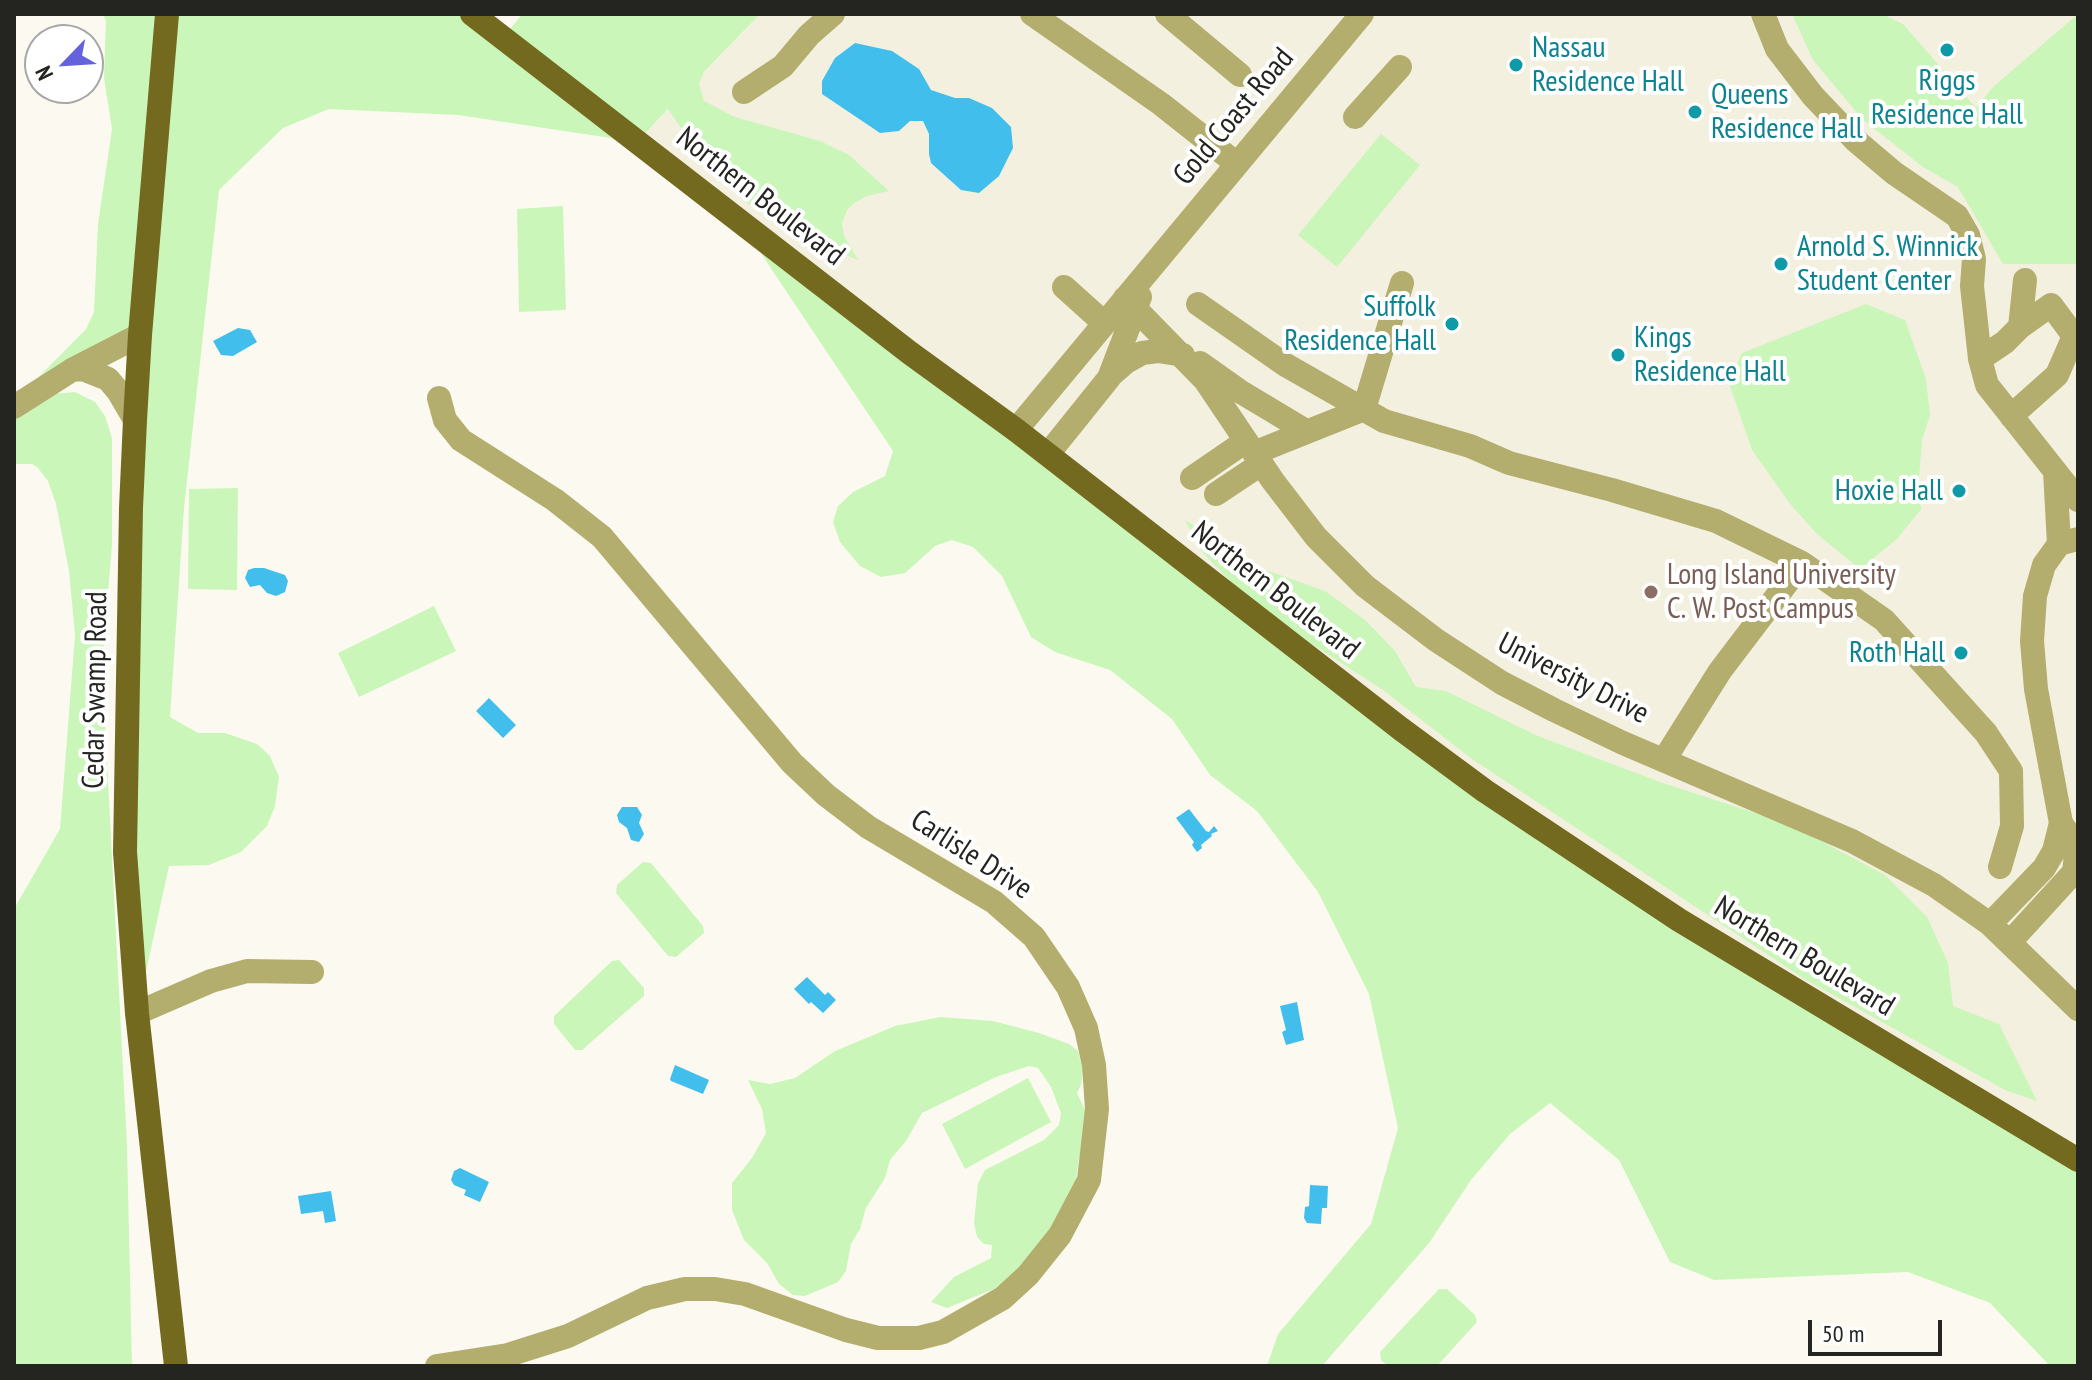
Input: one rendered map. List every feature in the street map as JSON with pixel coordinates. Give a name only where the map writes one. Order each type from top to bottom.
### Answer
[{"type":"main road","name":"Cedar Swamp Road","points":[[167,14],[135,420],[125,852],[137,1013],[176,1366]]},
{"type":"main road","name":"Northern Boulevard","points":[[472,14],[910,353],[1048,454],[1497,800],[1679,920],[2078,1160]]},
{"type":"street","points":[[744,92],[783,66],[809,35],[833,14]]},
{"type":"street","points":[[1032,14],[1161,104],[1237,164]]},
{"type":"street","points":[[1167,14],[1240,75]]},
{"type":"street","name":"Gold Coast Road","points":[[1048,454],[1109,378],[1130,303],[1154,261],[1362,14]]},
{"type":"street","points":[[1763,14],[1777,49],[1813,96],[1855,140],[1894,173],[1957,216],[1968,235],[1974,259],[1972,286],[1980,359],[1987,385],[2078,500]]},
{"type":"street","points":[[1355,117],[1400,67]]},
{"type":"street","points":[[2020,327],[2025,280]]},
{"type":"street","points":[[1364,409],[1402,283]]},
{"type":"street","points":[[1064,287],[1104,323]]},
{"type":"street","name":"Gold Coast Road","points":[[1016,430],[1104,323],[1130,303]]},
{"type":"street","name":"University Drive","points":[[1130,303],[1205,380],[1316,537],[1365,586],[1436,640],[1502,683],[1664,760],[1852,841],[1934,885],[1990,924],[2078,1009]]},
{"type":"street","points":[[1198,304],[1284,364],[1384,421],[1470,446],[1509,463],[1716,521],[1802,563],[1884,620],[1986,733],[2011,771],[2012,826],[2000,867]]},
{"type":"street","points":[[1980,359],[2051,305],[2074,336],[2057,375],[2011,416]]},
{"type":"street","points":[[14,407],[72,370],[140,335]]},
{"type":"street","points":[[1109,378],[1126,362],[1142,353],[1176,349],[1306,431]]},
{"type":"street","points":[[72,370],[95,372],[108,379],[135,420]]},
{"type":"street","name":"Carlisle Drive","points":[[437,1366],[508,1355],[538,1346],[568,1336],[647,1298],[685,1289],[715,1289],[745,1294],[846,1330],[878,1338],[919,1338],[943,1332],[1003,1298],[1028,1275],[1060,1235],[1089,1180],[1097,1109],[1094,1065],[1086,1028],[1068,987],[1034,937],[994,902],[868,827],[826,795],[792,763],[602,537],[555,500],[461,440],[445,420],[439,398]]},
{"type":"street","points":[[1192,478],[1364,409]]},
{"type":"street","points":[[1216,494],[1254,453]]},
{"type":"street","points":[[2010,942],[2074,872],[2076,855],[2071,838],[2061,823],[2036,689],[2032,641],[2035,596],[2044,565],[2069,541],[2055,471]]},
{"type":"street","points":[[1664,760],[1720,671],[1802,563]]},
{"type":"street","points":[[1990,924],[2044,868],[2054,851],[2061,823]]},
{"type":"street","points":[[137,1013],[211,981],[247,971],[312,972]]},
{"type":"shaded area","name":"Long Island University C. W. Post Campus","points":[[760,14],[2078,14],[2078,1160],[1582,858],[637,142]]},
{"type":"green space","points":[[103,14],[472,14],[503,38],[522,14],[760,14],[704,72],[699,84],[704,101],[735,117],[820,141],[849,155],[889,191],[867,196],[847,210],[842,223],[844,236],[858,260],[811,241],[746,202],[705,163],[668,109],[637,142],[458,115],[329,109],[283,128],[219,190],[184,508],[170,717],[198,733],[225,733],[257,744],[270,756],[279,777],[275,806],[267,826],[241,852],[209,865],[169,866],[137,1013],[130,946],[139,343],[51,394],[75,392],[95,402],[105,416],[112,438],[112,545],[102,665],[127,1145],[132,1366],[14,1366],[14,909],[60,829],[75,635],[69,571],[56,504],[48,481],[32,464],[14,464],[14,402],[86,329],[94,312],[98,224],[112,129],[104,78],[106,21]]},
{"type":"green space","points":[[1792,14],[1882,14],[1903,24],[1976,108],[1993,87],[2078,14],[2078,264],[2003,264],[1958,187],[1923,167],[1862,119],[1813,60]]},
{"type":"green space","points":[[1381,134],[1420,165],[1337,267],[1298,235]]},
{"type":"green space","points":[[563,206],[566,310],[519,312],[517,209]]},
{"type":"green space","points":[[740,222],[1401,729],[2078,1160],[2078,1366],[2050,1366],[1990,1303],[1908,1272],[1714,1280],[1670,1262],[1619,1160],[1550,1103],[1510,1134],[1471,1180],[1429,1243],[1322,1366],[1267,1366],[1278,1334],[1371,1224],[1398,1128],[1369,994],[1318,892],[1257,811],[1210,775],[1172,719],[1110,670],[1055,652],[1031,637],[1002,576],[973,547],[952,540],[935,546],[905,573],[881,577],[860,566],[840,542],[833,522],[838,506],[853,492],[885,476],[893,451]]},
{"type":"green space","points":[[1866,304],[1905,320],[1926,379],[1930,415],[1922,440],[1918,490],[1921,509],[1897,539],[1860,569],[1818,535],[1791,505],[1752,450],[1729,383],[1742,353]]},
{"type":"green space","points":[[238,488],[237,590],[188,589],[189,489]]},
{"type":"green space","points":[[1185,520],[1260,568],[1325,591],[1365,620],[1395,651],[1416,687],[1446,691],[1538,736],[1660,782],[1789,824],[1885,875],[1927,917],[1948,963],[1953,1006],[1999,1024],[2037,1101],[2005,1090],[1806,980],[1472,759],[1383,690],[1312,644],[1239,590],[1202,552]]},
{"type":"green space","points":[[434,606],[456,651],[359,697],[338,653]]},
{"type":"green space","points":[[643,862],[651,863],[703,926],[704,933],[676,957],[668,956],[616,893],[617,885]]},
{"type":"green space","points":[[619,960],[644,988],[644,996],[582,1050],[575,1050],[554,1024],[554,1016],[612,961]]},
{"type":"green space","points":[[940,1017],[993,1021],[1039,1033],[1069,1044],[1078,1051],[1083,1070],[1077,1093],[1087,1114],[1085,1145],[1079,1158],[1076,1180],[1048,1236],[1006,1284],[947,1308],[931,1302],[954,1277],[991,1258],[992,1245],[984,1244],[977,1237],[974,1223],[978,1183],[985,1170],[1044,1140],[1059,1125],[1061,1113],[1051,1087],[1038,1068],[1029,1066],[996,1077],[922,1113],[906,1141],[890,1160],[885,1178],[866,1208],[860,1229],[851,1244],[846,1271],[838,1282],[805,1296],[793,1295],[779,1284],[767,1263],[744,1240],[732,1210],[732,1183],[752,1158],[766,1133],[762,1109],[748,1080],[770,1084],[795,1078],[835,1051],[895,1026]]},
{"type":"green space","points":[[1028,1078],[1051,1122],[965,1169],[942,1124]]},
{"type":"green space","points":[[1439,1289],[1447,1289],[1475,1315],[1477,1322],[1437,1366],[1388,1366],[1381,1360],[1380,1352]]},
{"type":"water","points":[[855,43],[892,51],[919,69],[931,90],[955,98],[969,98],[992,108],[1011,127],[1013,148],[999,176],[979,193],[961,190],[931,163],[929,134],[923,121],[910,121],[899,131],[880,133],[822,94],[822,81],[835,58]]},
{"type":"water","points":[[238,328],[250,330],[257,342],[233,356],[221,355],[213,341]]},
{"type":"water","points":[[254,568],[285,575],[288,581],[285,592],[276,596],[267,593],[260,585],[250,587],[245,578],[248,570]]},
{"type":"water","points":[[489,698],[516,725],[503,738],[476,711]]},
{"type":"water","points":[[622,807],[637,807],[642,815],[639,823],[644,834],[639,842],[631,840],[627,828],[619,822],[617,815]]},
{"type":"water","points":[[1189,809],[1206,831],[1209,832],[1214,826],[1218,831],[1211,834],[1197,852],[1192,845],[1194,842],[1176,818]]},
{"type":"water","points":[[807,977],[825,995],[828,992],[836,1000],[823,1013],[794,989]]},
{"type":"water","points":[[1297,1002],[1304,1040],[1286,1045],[1280,1006]]},
{"type":"water","points":[[675,1065],[709,1080],[703,1094],[671,1081]]},
{"type":"water","points":[[460,1168],[489,1182],[480,1202],[464,1195],[466,1190],[454,1185],[451,1180],[454,1171]]},
{"type":"water","points":[[1310,1185],[1328,1186],[1327,1208],[1322,1208],[1321,1224],[1307,1223],[1304,1218],[1305,1207],[1309,1206]]},
{"type":"water","points":[[331,1191],[336,1221],[325,1223],[323,1211],[301,1214],[298,1196]]},
{"type":"place","name":"Riggs Residence Hall","points":[[1947,50]]},
{"type":"place","name":"Nassau Residence Hall","points":[[1516,65]]},
{"type":"place","name":"Queens Residence Hall","points":[[1695,112]]},
{"type":"place","name":"Arnold S. Winnick Student Center","points":[[1781,264]]},
{"type":"place","name":"Suffolk Residence Hall","points":[[1452,324]]},
{"type":"place","name":"Kings Residence Hall","points":[[1618,355]]},
{"type":"place","name":"Hoxie Hall","points":[[1959,491]]},
{"type":"place","name":"Long Island University C. W. Post Campus","points":[[1651,592]]},
{"type":"place","name":"Roth Hall","points":[[1961,653]]}]
